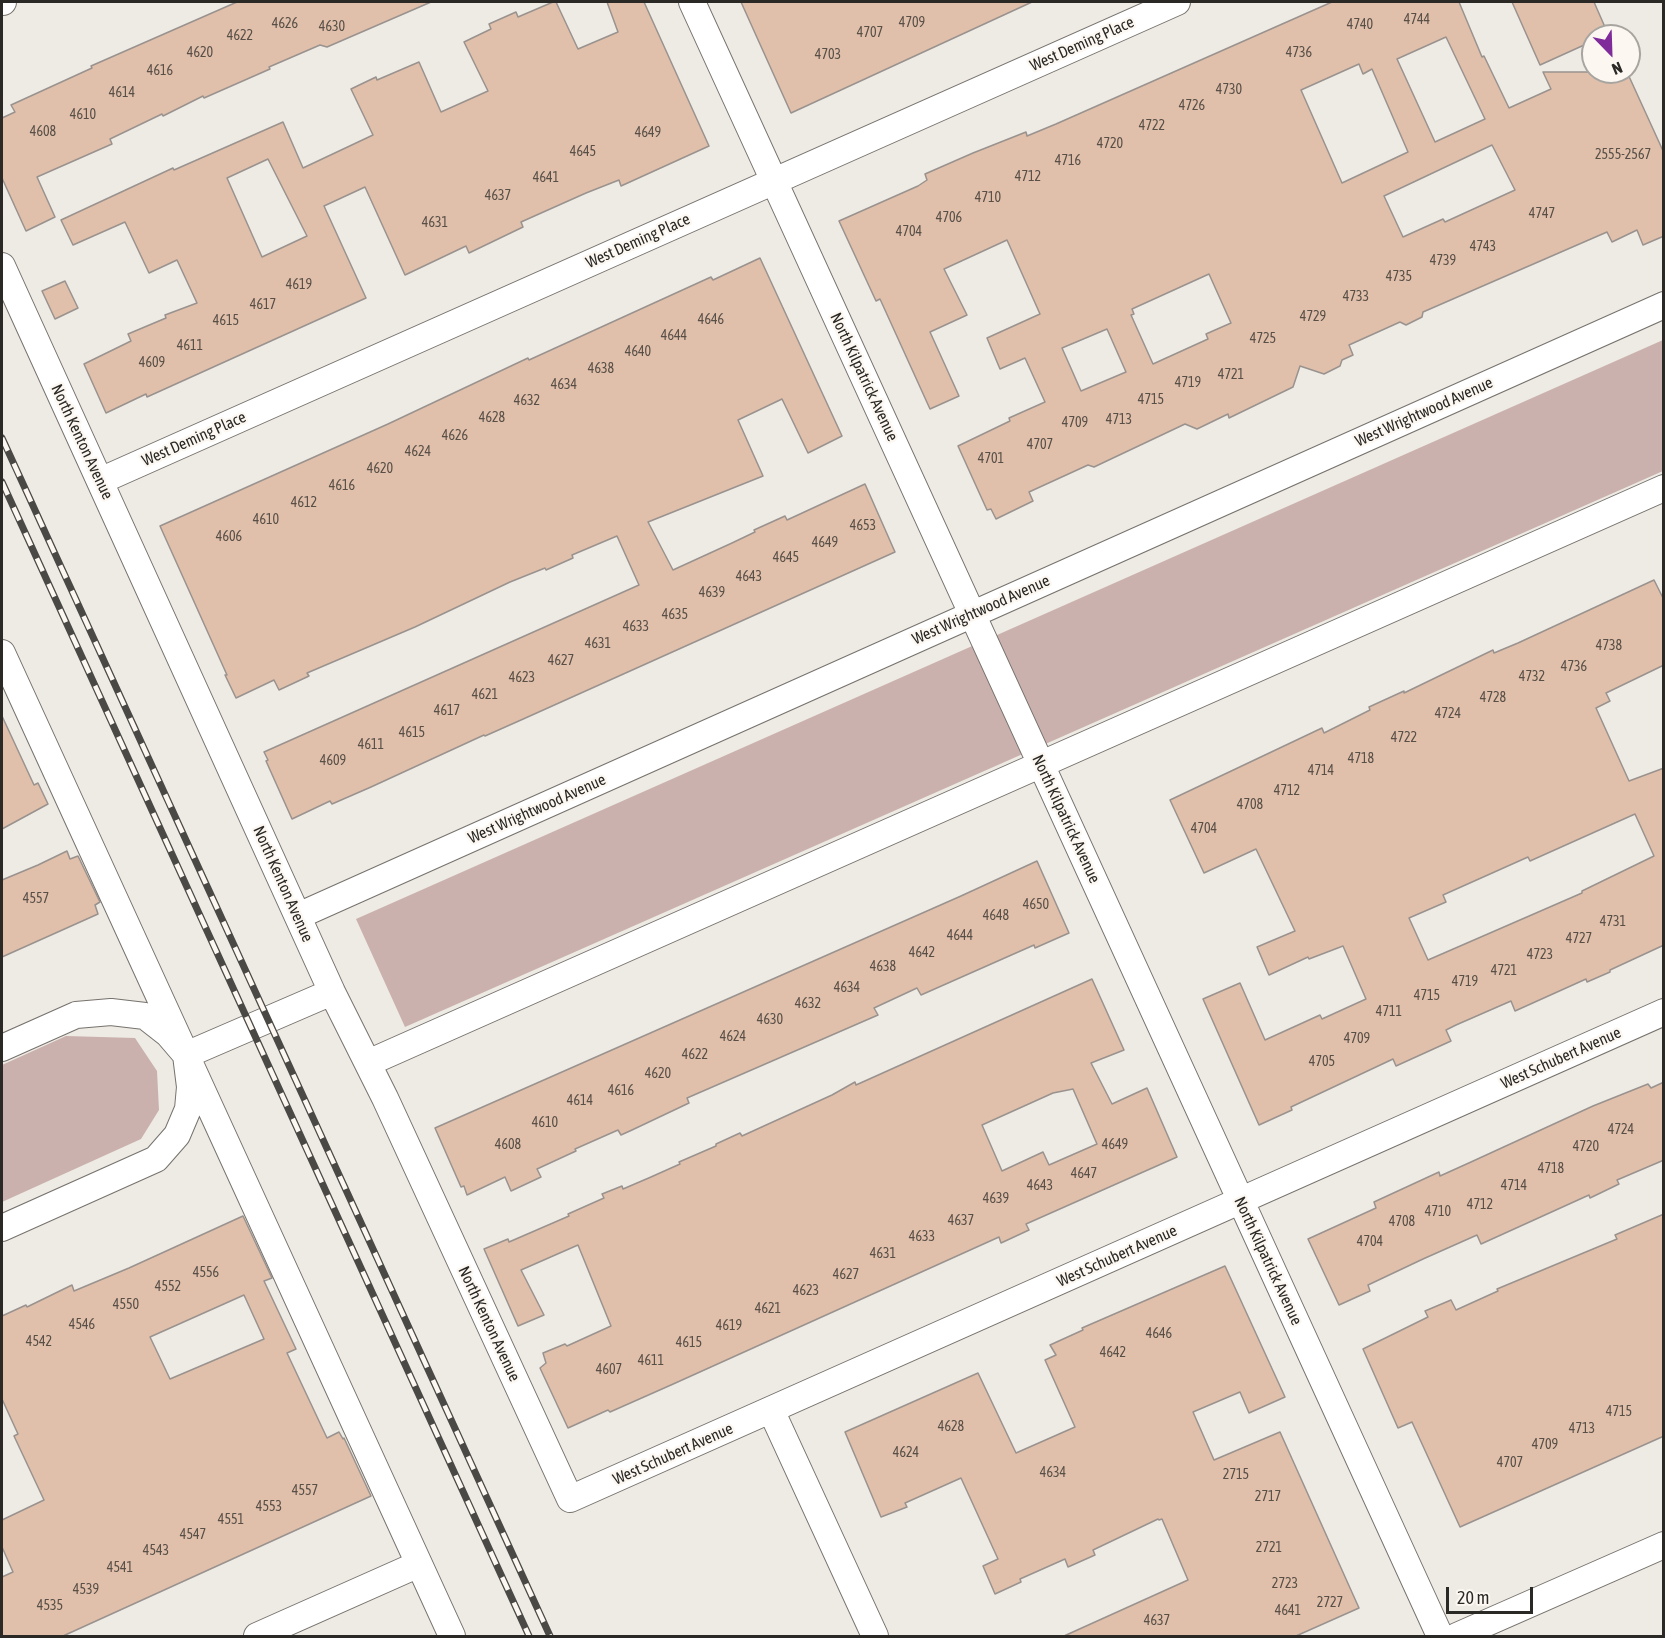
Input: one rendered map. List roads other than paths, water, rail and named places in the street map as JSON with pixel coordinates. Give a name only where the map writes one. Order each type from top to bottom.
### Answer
[{"type":"street","name":"North Kilpatrick Avenue","points":[[692,2],[1440,1636]]},
{"type":"street","name":"West Deming Place","points":[[100,481],[1177,2]]},
{"type":"street","name":"North Kenton Avenue","points":[[2,266],[332,992],[368,1063],[570,1499]]},
{"type":"street","name":"West Wrightwood Avenue","points":[[298,916],[1664,305]]},
{"type":"street","points":[[368,1063],[1664,488]]},
{"type":"street","points":[[2,653],[452,1636]]},
{"type":"street","points":[[186,1055],[332,992]]},
{"type":"street","points":[[2,1048],[76,1015],[111,1012],[145,1016],[168,1034],[186,1055],[190,1087],[188,1109],[177,1135],[156,1159],[2,1228]]},
{"type":"street","name":"West Schubert Avenue","points":[[570,1499],[1664,1012]]},
{"type":"street","points":[[771,1410],[875,1636]]},
{"type":"street","points":[[1457,1636],[1664,1545]]},
{"type":"street","points":[[257,1636],[419,1564]]},
{"type":"railway","points":[[2,438],[550,1636]]},
{"type":"railway","points":[[2,482],[529,1636]]}]
